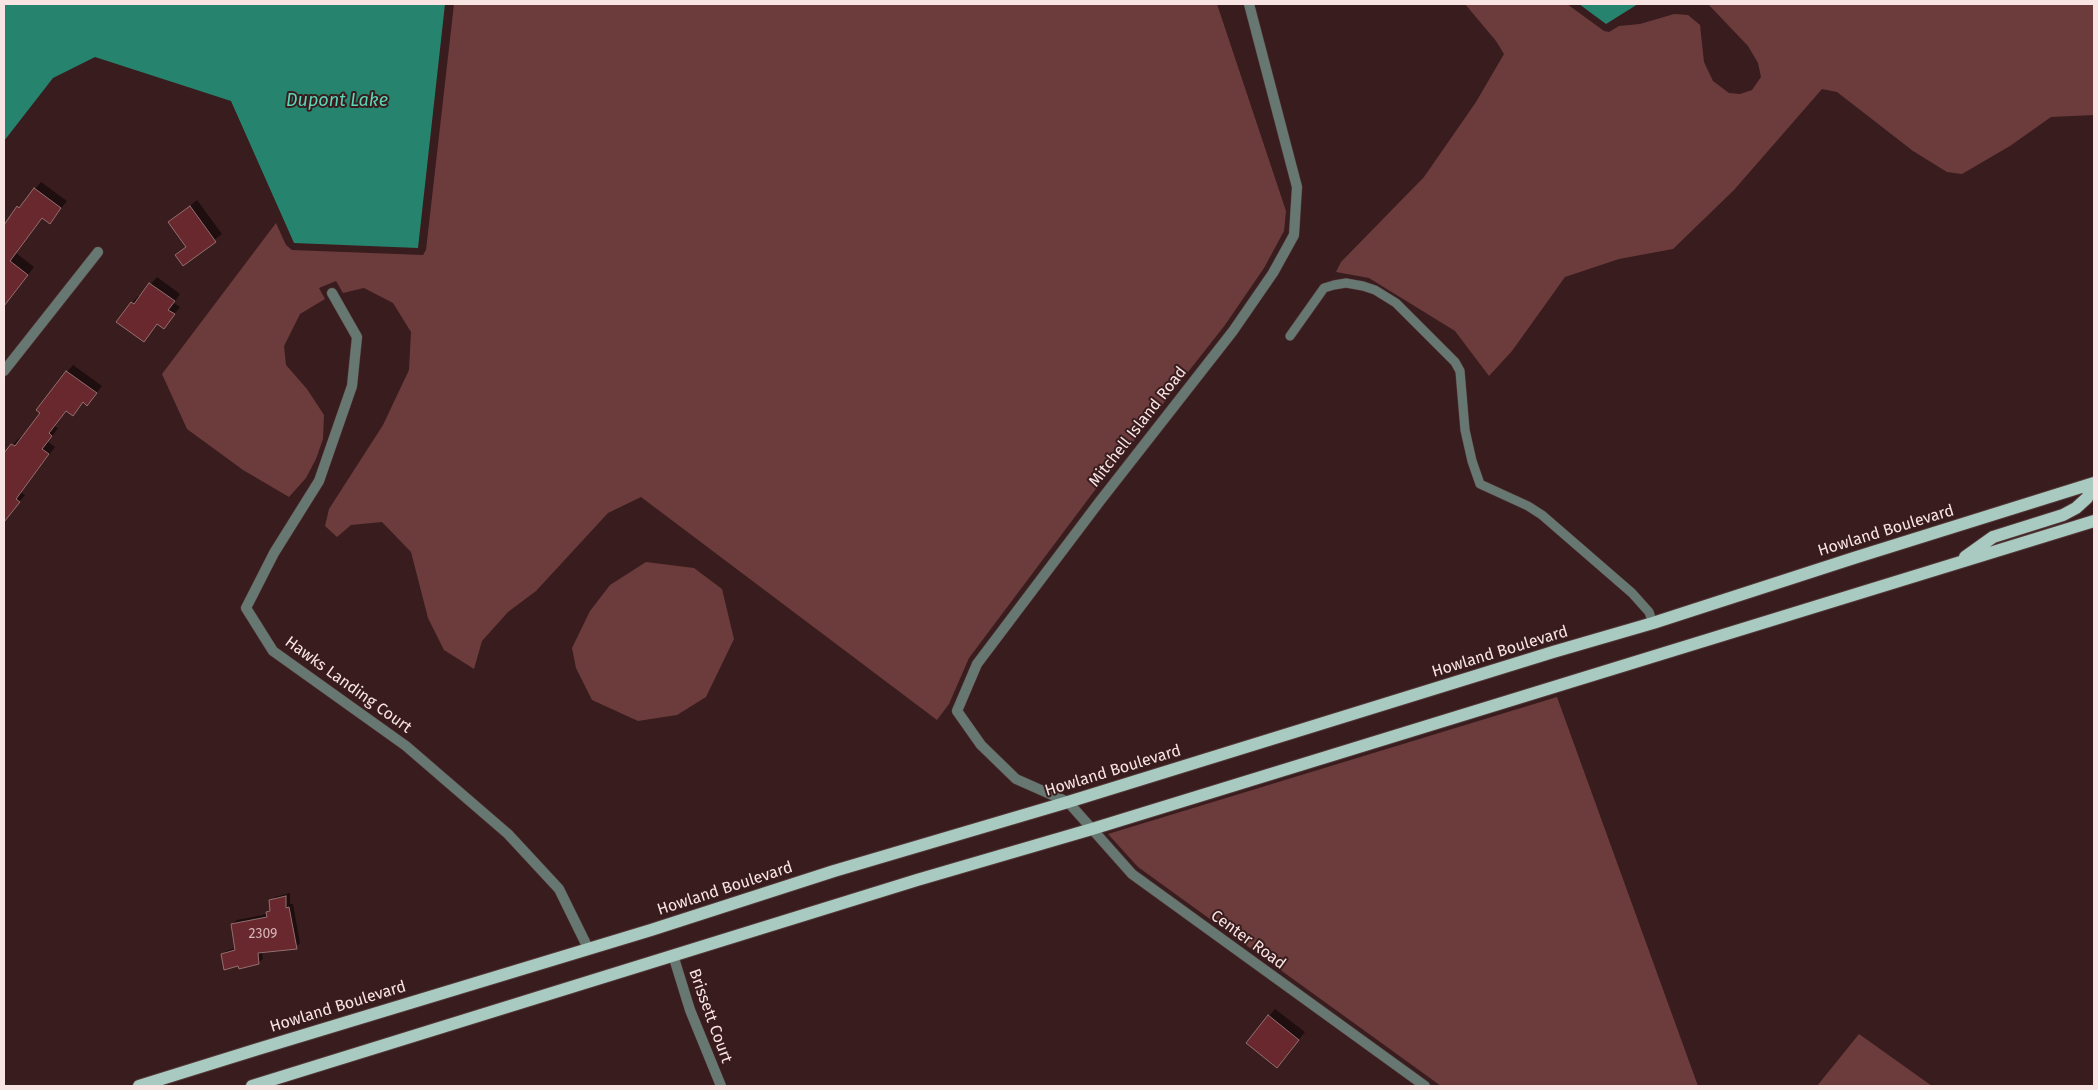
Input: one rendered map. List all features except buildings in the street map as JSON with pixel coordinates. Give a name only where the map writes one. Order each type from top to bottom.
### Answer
[{"type":"main road","name":"Howland Boulevard","points":[[139,1086],[650,930],[834,871],[1068,802],[1653,623],[1857,557],[2094,484]]},
{"type":"main road","points":[[1957,563],[1993,537],[2063,515],[2076,508],[2087,498],[2094,484]]},
{"type":"main road","points":[[252,1086],[917,880],[1092,829],[2094,521]]},
{"type":"street","name":"Mitchell Island Road","points":[[1068,802],[1016,779],[981,745],[957,711],[977,664],[1232,331],[1273,273],[1294,235],[1297,187],[1249,4]]},
{"type":"street","points":[[4,371],[98,252]]},
{"type":"street","name":"Hawks Landing Court","points":[[332,293],[357,337],[352,386],[319,481],[274,553],[246,608],[273,651],[406,746],[508,834],[559,889],[588,948]]},
{"type":"street","name":"Center Road","points":[[1068,802],[1132,874],[1425,1086]]},
{"type":"street","name":"Brissett Court","points":[[673,956],[690,1010],[721,1086]]},
{"type":"lane","points":[[1290,336],[1324,288],[1334,284],[1346,283],[1363,286],[1375,290],[1392,300],[1455,362],[1460,371],[1465,430],[1472,461],[1480,484],[1528,506],[1542,515],[1632,593],[1650,612],[1653,623]]},
{"type":"shaded area","points":[[454,4],[1217,4],[1286,211],[1284,231],[1264,268],[1225,325],[1092,494],[969,658],[949,704],[937,720],[641,497],[608,513],[536,591],[508,612],[482,641],[474,669],[444,650],[428,618],[411,552],[382,522],[351,525],[337,537],[325,526],[329,509],[383,425],[409,370],[411,332],[393,303],[364,288],[343,293],[336,281],[319,288],[325,299],[300,314],[284,346],[286,365],[307,389],[324,415],[323,439],[316,459],[306,478],[289,497],[243,470],[187,429],[162,374],[276,223],[286,245],[292,250],[423,255],[426,250]]},
{"type":"shaded area","points":[[1465,4],[1567,4],[1604,31],[1609,32],[1619,26],[1640,24],[1674,14],[1688,15],[1700,25],[1704,62],[1713,81],[1729,93],[1740,94],[1752,90],[1761,77],[1758,63],[1748,46],[1708,4],[2094,4],[2094,115],[2051,117],[2010,146],[1962,174],[1947,172],[1913,151],[1837,92],[1822,89],[1734,190],[1673,249],[1619,259],[1565,277],[1512,351],[1489,376],[1455,331],[1369,278],[1336,272],[1341,262],[1424,177],[1476,102],[1504,54],[1496,41]]},
{"type":"shaded area","points":[[646,562],[694,568],[722,589],[734,639],[706,697],[677,715],[638,721],[592,700],[576,668],[572,648],[590,611],[610,585]]},
{"type":"shaded area","points":[[1557,697],[1698,1086],[1441,1086],[1138,867],[1108,834]]},
{"type":"shaded area","points":[[1859,1034],[1932,1086],[1817,1086]]},
{"type":"water","name":"Dupont Lake","points":[[4,4],[445,4],[418,248],[294,243],[231,101],[95,57],[53,78],[4,141]]},
{"type":"water","points":[[1579,4],[1638,4],[1606,24]]}]
